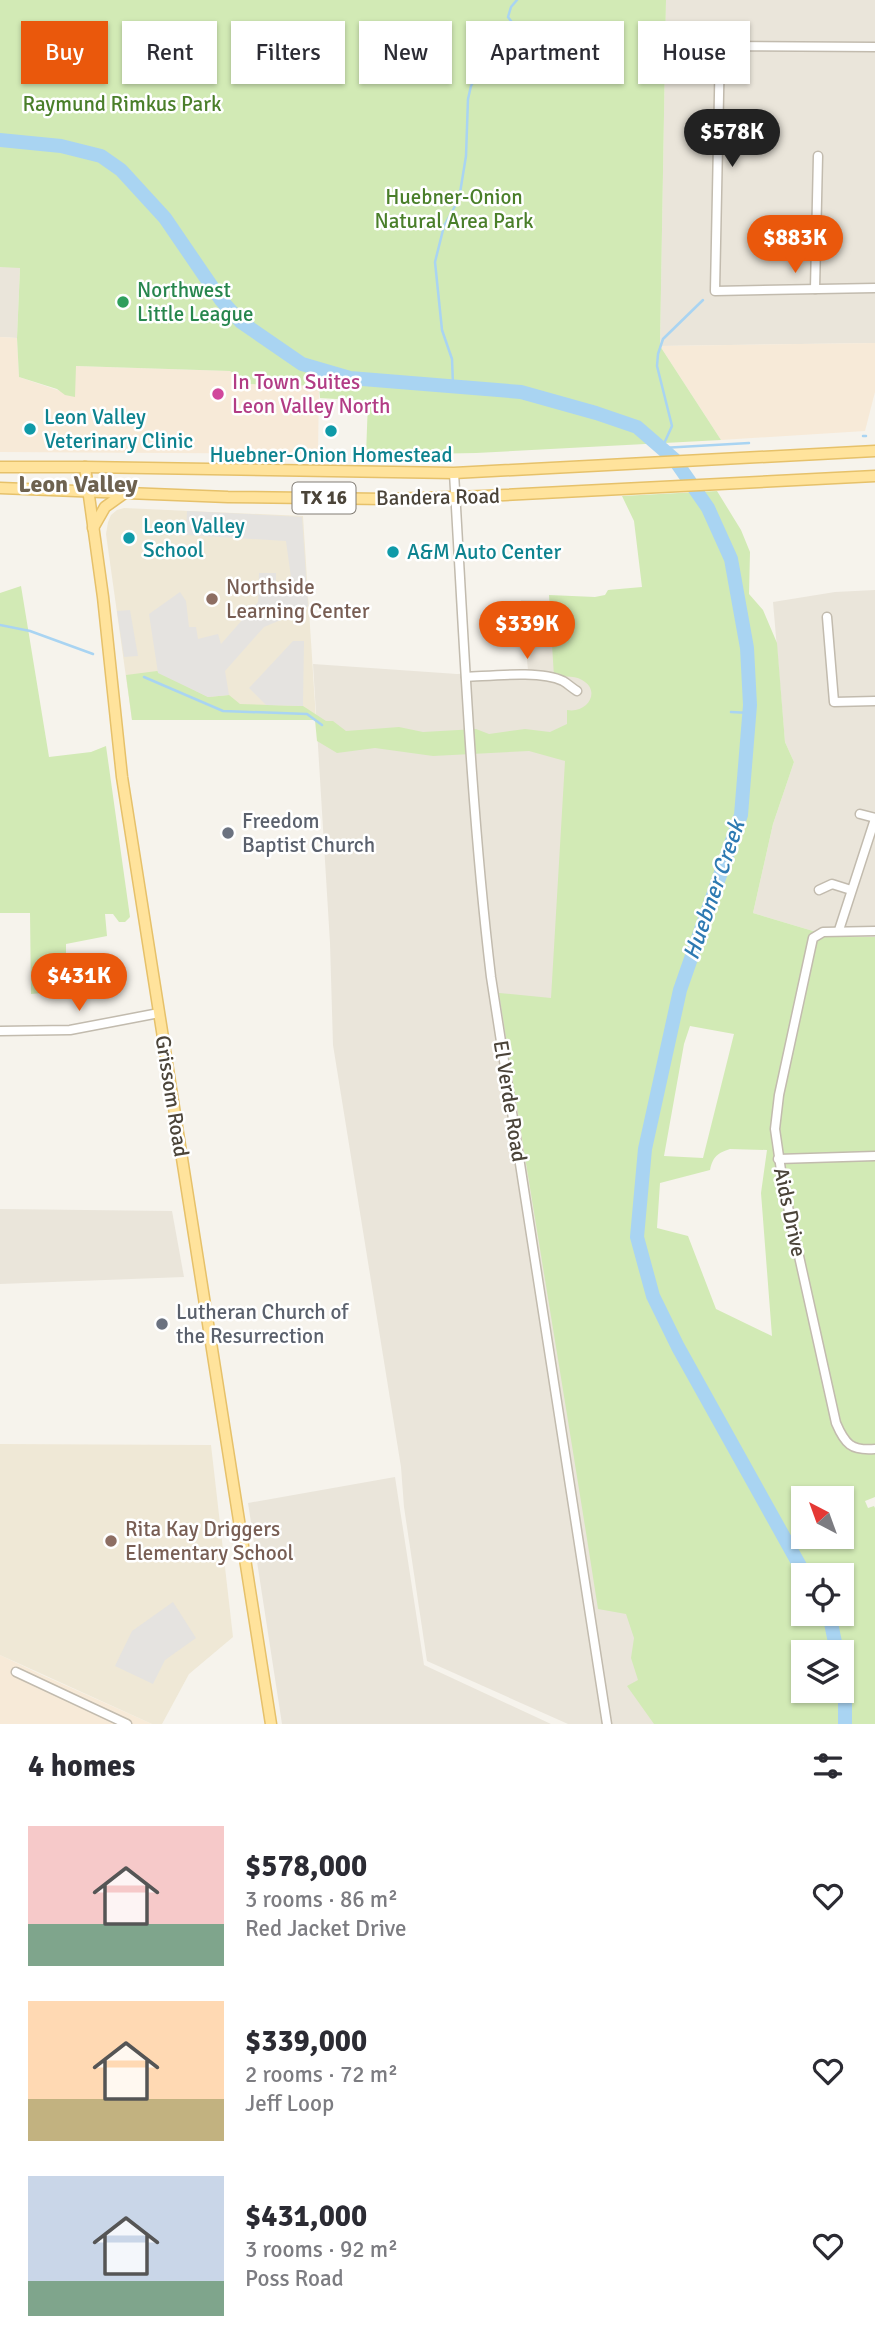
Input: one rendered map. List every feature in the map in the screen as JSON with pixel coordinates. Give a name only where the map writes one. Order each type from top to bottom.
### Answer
[{"type":"main road","name":"Bandera Road","points":[[0,467],[454,473],[875,451]]},
{"type":"main road","name":"Grissom Road","points":[[85,467],[121,771],[271,1724]]},
{"type":"main road","name":"Bandera Road","points":[[0,488],[228,497],[456,498],[875,476]]},
{"type":"main road","points":[[93,528],[105,507],[126,492]]},
{"type":"street","points":[[875,47],[720,46],[715,291],[875,288]]},
{"type":"street","points":[[815,289],[818,156]]},
{"type":"street","name":"El Verde Road","points":[[454,473],[483,909],[491,977],[607,1724]]},
{"type":"street","points":[[827,617],[834,702],[875,701]]},
{"type":"street","points":[[466,677],[522,675],[553,678],[563,681],[577,691]]},
{"type":"street","points":[[860,814],[875,818],[839,930],[875,931]]},
{"type":"street","points":[[819,890],[832,884],[852,890]]},
{"type":"street","name":"Aids Drive","points":[[839,930],[817,934],[813,938],[779,1095],[775,1129],[778,1159],[836,1423],[841,1435],[851,1446],[861,1451],[875,1449]]},
{"type":"street","points":[[0,1031],[69,1030],[159,1013]]},
{"type":"street","points":[[778,1159],[875,1156]]},
{"type":"street","points":[[16,1672],[127,1724]]},
{"type":"shaded area","points":[[666,0],[875,0],[875,343],[660,346],[665,84],[750,84],[750,21],[666,21]]},
{"type":"shaded area","points":[[0,267],[20,267],[17,338],[0,337]]},
{"type":"shaded area","points":[[0,337],[17,338],[19,377],[75,396],[75,366],[230,371],[250,384],[319,386],[318,454],[0,452]]},
{"type":"shaded area","points":[[875,343],[875,392],[865,431],[721,440],[660,346]]},
{"type":"shaded area","name":"Northside Learning Center","points":[[124,508],[303,516],[316,720],[132,720],[106,534],[111,515]]},
{"type":"shaded area","points":[[187,511],[302,517],[308,606],[264,627],[225,671],[229,695],[208,697],[158,673],[149,614],[180,592],[186,601],[189,627],[196,627],[198,639],[218,634],[221,644],[258,602],[259,573],[276,573],[276,596],[293,592],[286,541],[186,535]]},
{"type":"shaded area","points":[[875,590],[875,937],[833,937],[753,913],[773,824],[794,762],[785,742],[773,602],[835,592]]},
{"type":"shaded area","points":[[521,600],[712,604],[619,1169],[798,1724],[568,1724],[427,1661],[404,1507],[401,1467],[333,1045],[330,943],[313,664],[457,674],[528,670]]},
{"type":"shaded area","points":[[130,610],[138,656],[124,657],[117,611]]},
{"type":"shaded area","points":[[293,641],[304,641],[303,706],[266,705],[249,688]]},
{"type":"shaded area","points":[[0,1209],[172,1211],[184,1277],[0,1284]]},
{"type":"shaded area","name":"Rita Kay Driggers Elementary School","points":[[0,1444],[211,1445],[233,1637],[189,1674],[162,1724],[152,1724],[0,1655]]},
{"type":"shaded area","points":[[395,1477],[424,1665],[551,1724],[282,1724],[248,1503]]},
{"type":"shaded area","points":[[173,1602],[196,1638],[165,1660],[153,1684],[115,1666],[132,1631]]},
{"type":"shaded area","points":[[0,1655],[40,1674],[152,1724],[0,1724]]},
{"type":"green space","name":"Huebner-Onion Natural Area Park","points":[[0,0],[666,0],[666,21],[638,21],[638,84],[665,84],[660,346],[721,440],[476,453],[366,455],[368,401],[320,398],[319,386],[249,384],[230,371],[76,366],[75,397],[65,395],[57,389],[19,377],[17,338],[20,268],[0,267]]},
{"type":"green space","points":[[717,491],[741,530],[750,552],[749,594],[763,610],[777,643],[785,742],[794,762],[773,824],[753,913],[833,937],[875,937],[875,1497],[865,1501],[868,1508],[875,1508],[875,1724],[654,1724],[627,1686],[638,1680],[631,1658],[634,1638],[626,1614],[598,1609],[499,993],[551,998],[565,761],[529,751],[433,756],[375,748],[337,753],[317,741],[315,720],[132,720],[126,675],[157,671],[208,697],[229,695],[240,704],[303,706],[326,721],[333,721],[346,731],[399,727],[423,732],[476,729],[489,734],[525,729],[550,732],[567,724],[567,710],[581,709],[590,701],[591,690],[579,678],[554,677],[549,595],[595,597],[605,595],[608,590],[642,587],[634,521],[622,496]],"holes":[[[690,1026],[734,1034],[703,1158],[664,1156],[684,1044]],[[730,1149],[767,1150],[761,1193],[772,1336],[716,1309],[688,1236],[657,1228],[660,1183],[710,1170],[714,1158]]]},
{"type":"green space","points":[[21,586],[49,757],[91,752],[106,746],[130,917],[125,922],[119,922],[113,914],[105,914],[107,936],[66,944],[66,953],[50,956],[55,992],[31,994],[30,913],[0,913],[0,593]]},
{"type":"waterway","points":[[453,385],[452,359],[442,330],[435,262],[444,226],[459,199],[466,156],[471,86],[485,60],[493,51],[506,45],[514,33],[514,25],[508,17],[517,0]]},
{"type":"waterway","name":"Huebner Creek","points":[[0,140],[61,146],[101,156],[121,170],[165,218],[221,300],[241,322],[302,364],[350,378],[521,392],[637,427],[674,459],[708,508],[731,559],[747,648],[750,705],[741,815],[680,990],[645,1149],[637,1237],[653,1296],[678,1347],[798,1563]]},
{"type":"waterway","points":[[703,300],[663,339],[658,354],[657,366],[672,426],[662,448],[749,443]]},
{"type":"waterway","points":[[0,625],[30,631],[93,654]]},
{"type":"waterway","points":[[144,677],[223,711],[307,714],[322,725]]},
{"type":"waterway","points":[[731,712],[750,713]]},
{"type":"waterway","name":"Huebner Creek","points":[[832,1626],[835,1640]]},
{"type":"waterway","name":"Huebner Creek","points":[[845,1703],[845,1724]]},
{"type":"place","name":"Northwest Little League","points":[[123,302]]},
{"type":"place","name":"In Town Suites Leon Valley North","points":[[218,394]]},
{"type":"place","name":"Leon Valley Veterinary Clinic","points":[[30,429]]},
{"type":"place","name":"Huebner-Onion Homestead","points":[[331,431]]},
{"type":"place","name":"Leon Valley School","points":[[129,538]]},
{"type":"place","name":"A&M Auto Center","points":[[393,552]]},
{"type":"place","name":"Northside Learning Center","points":[[212,599]]},
{"type":"place","name":"Freedom Baptist Church","points":[[228,833]]},
{"type":"place","name":"Lutheran Church of the Resurrection","points":[[162,1324]]},
{"type":"place","name":"Rita Kay Driggers Elementary School","points":[[111,1541]]},
{"type":"district","name":"Leon Valley","points":[[78,484]]},
{"type":"park label","name":"Raymund Rimkus Park","points":[[122,104]]}]
